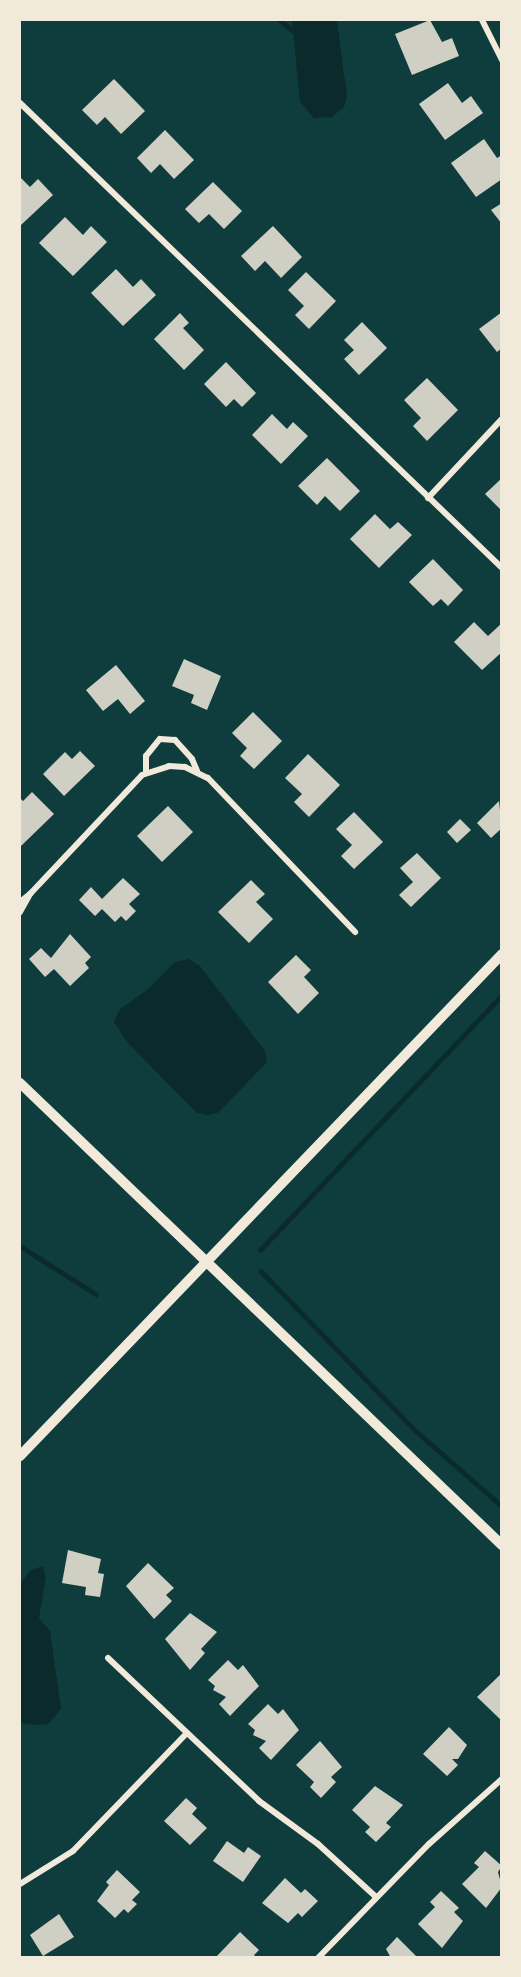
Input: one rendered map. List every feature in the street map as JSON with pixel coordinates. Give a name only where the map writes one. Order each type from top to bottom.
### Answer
[{"type":"main road","points":[[20,1456],[501,954]]},
{"type":"main road","points":[[20,1083],[501,1545]]},
{"type":"street","points":[[482,20],[501,60]]},
{"type":"street","points":[[20,103],[501,568]]},
{"type":"street","points":[[428,498],[501,419]]},
{"type":"street","points":[[146,773],[146,756],[160,739],[175,740],[192,759],[197,771]]},
{"type":"street","points":[[20,902],[30,894],[129,785],[146,773],[169,766],[197,771],[208,778],[355,933]]},
{"type":"street","points":[[20,912],[30,894]]},
{"type":"street","points":[[108,1658],[259,1801],[318,1844],[376,1897]]},
{"type":"street","points":[[20,1884],[74,1851],[187,1733]]},
{"type":"street","points":[[318,1958],[376,1897],[501,1779]]},
{"type":"water","points":[[292,20],[337,20],[347,97],[344,107],[332,117],[314,118],[300,102]]},
{"type":"water","points":[[189,959],[200,966],[265,1051],[267,1062],[218,1113],[208,1115],[197,1113],[128,1043],[114,1022],[120,1009],[147,990],[175,962]]},
{"type":"water","points":[[43,1566],[46,1577],[39,1618],[50,1631],[61,1709],[48,1724],[38,1725],[20,1723],[20,1583],[31,1570]]},
{"type":"building","points":[[430,20],[442,42],[452,38],[459,56],[412,75],[395,34]]},
{"type":"building","points":[[114,79],[145,111],[121,134],[105,117],[97,125],[82,110]]},
{"type":"building","points":[[448,83],[462,103],[471,96],[483,113],[445,140],[419,104]]},
{"type":"building","points":[[165,130],[194,160],[174,179],[160,164],[151,173],[137,158]]},
{"type":"building","points":[[484,139],[497,158],[502,155],[502,179],[476,197],[451,163]]},
{"type":"building","points":[[20,177],[30,187],[38,179],[53,195],[21,225]]},
{"type":"building","points":[[213,182],[242,211],[224,229],[209,214],[199,223],[185,209]]},
{"type":"building","points":[[502,203],[502,224],[491,210]]},
{"type":"building","points":[[65,217],[83,235],[91,226],[107,242],[73,276],[39,243]]},
{"type":"building","points":[[273,226],[302,257],[281,278],[265,261],[255,271],[241,256]]},
{"type":"building","points":[[116,269],[133,287],[141,279],[156,295],[123,326],[91,293]]},
{"type":"building","points":[[306,272],[336,301],[309,329],[295,315],[304,306],[288,290]]},
{"type":"building","points":[[502,312],[502,348],[497,352],[479,329]]},
{"type":"building","points":[[180,313],[189,323],[183,328],[204,350],[184,370],[154,339]]},
{"type":"building","points":[[362,322],[387,348],[359,375],[344,359],[354,350],[344,340]]},
{"type":"building","points":[[226,362],[256,393],[242,407],[234,399],[226,407],[204,384]]},
{"type":"building","points":[[427,378],[458,410],[427,441],[413,426],[421,418],[404,400]]},
{"type":"building","points":[[272,414],[287,429],[293,422],[308,436],[281,464],[252,435]]},
{"type":"building","points":[[327,458],[360,491],[340,511],[325,496],[317,505],[298,486]]},
{"type":"building","points":[[502,478],[502,507],[500,509],[485,494]]},
{"type":"building","points":[[375,514],[390,529],[398,522],[412,535],[379,568],[350,539]]},
{"type":"building","points":[[433,559],[463,590],[448,606],[441,599],[433,606],[409,582]]},
{"type":"building","points":[[474,622],[488,636],[502,623],[502,652],[482,670],[454,642]]},
{"type":"building","points":[[184,659],[221,676],[207,710],[191,703],[194,695],[172,686]]},
{"type":"building","points":[[116,665],[145,701],[130,714],[118,699],[103,711],[86,690]]},
{"type":"building","points":[[253,712],[282,741],[254,769],[240,756],[247,748],[232,733]]},
{"type":"building","points":[[80,751],[95,766],[64,796],[43,774],[65,752],[72,759]]},
{"type":"building","points":[[308,754],[340,785],[309,817],[294,802],[302,794],[285,778]]},
{"type":"building","points":[[32,792],[54,814],[21,846],[20,798],[23,801]]},
{"type":"building","points":[[499,801],[502,828],[491,838],[477,823]]},
{"type":"building","points":[[168,806],[193,832],[162,862],[137,836]]},
{"type":"building","points":[[354,812],[383,842],[354,869],[341,856],[352,845],[336,829]]},
{"type":"building","points":[[460,819],[471,830],[457,843],[447,832]]},
{"type":"building","points":[[417,853],[441,878],[411,907],[399,895],[413,882],[400,868]]},
{"type":"building","points":[[123,878],[140,894],[129,904],[136,911],[126,921],[121,916],[115,922],[102,909],[95,916],[79,900],[91,887],[102,899]]},
{"type":"building","points":[[251,880],[265,894],[256,902],[273,919],[249,943],[218,912]]},
{"type":"building","points":[[70,934],[91,957],[85,963],[89,968],[70,986],[54,969],[45,977],[29,959],[41,948],[51,958]]},
{"type":"building","points":[[296,955],[311,970],[304,977],[319,993],[298,1014],[268,982]]},
{"type":"building","points":[[68,1550],[101,1559],[98,1573],[104,1574],[100,1597],[85,1595],[86,1587],[62,1583]]},
{"type":"building","points":[[148,1563],[174,1588],[166,1595],[172,1601],[154,1619],[126,1586]]},
{"type":"building","points":[[190,1613],[217,1632],[201,1649],[205,1653],[190,1670],[165,1639]]},
{"type":"building","points":[[228,1660],[238,1670],[243,1665],[259,1686],[230,1716],[219,1704],[226,1697],[213,1690],[215,1686],[208,1680]]},
{"type":"building","points":[[502,1673],[502,1721],[477,1697]]},
{"type":"building","points":[[268,1704],[278,1714],[283,1709],[299,1730],[271,1760],[259,1748],[266,1741],[253,1735],[255,1730],[248,1724]]},
{"type":"building","points":[[449,1727],[467,1745],[458,1759],[452,1759],[458,1765],[447,1776],[423,1754]]},
{"type":"building","points":[[320,1741],[342,1767],[331,1777],[336,1782],[321,1798],[310,1787],[314,1782],[296,1765]]},
{"type":"building","points":[[375,1786],[403,1805],[386,1823],[391,1827],[376,1842],[365,1832],[370,1827],[352,1810]]},
{"type":"building","points":[[186,1798],[197,1808],[192,1814],[207,1828],[190,1845],[164,1821]]},
{"type":"building","points":[[227,1841],[244,1853],[248,1847],[261,1856],[243,1882],[213,1861]]},
{"type":"building","points":[[485,1851],[502,1866],[498,1872],[502,1887],[486,1908],[462,1884],[479,1867],[474,1863]]},
{"type":"building","points":[[117,1870],[140,1892],[132,1900],[137,1904],[128,1913],[124,1909],[115,1918],[97,1901],[109,1885],[106,1882]]},
{"type":"building","points":[[285,1878],[301,1893],[305,1889],[318,1901],[302,1917],[298,1913],[288,1923],[262,1903]]},
{"type":"building","points":[[441,1891],[459,1908],[454,1912],[463,1921],[442,1948],[418,1924],[435,1907],[430,1902]]},
{"type":"building","points":[[59,1914],[74,1937],[43,1956],[30,1935]]},
{"type":"building","points":[[240,1932],[259,1950],[254,1955],[257,1958],[215,1958]]},
{"type":"building","points":[[397,1937],[418,1958],[391,1958],[386,1949]]},
{"type":"waterway","points":[[280,20],[296,33]]},
{"type":"waterway","points":[[260,1250],[502,995]]},
{"type":"waterway","points":[[20,1246],[96,1294]]},
{"type":"waterway","points":[[261,1271],[416,1431],[502,1506]]}]
